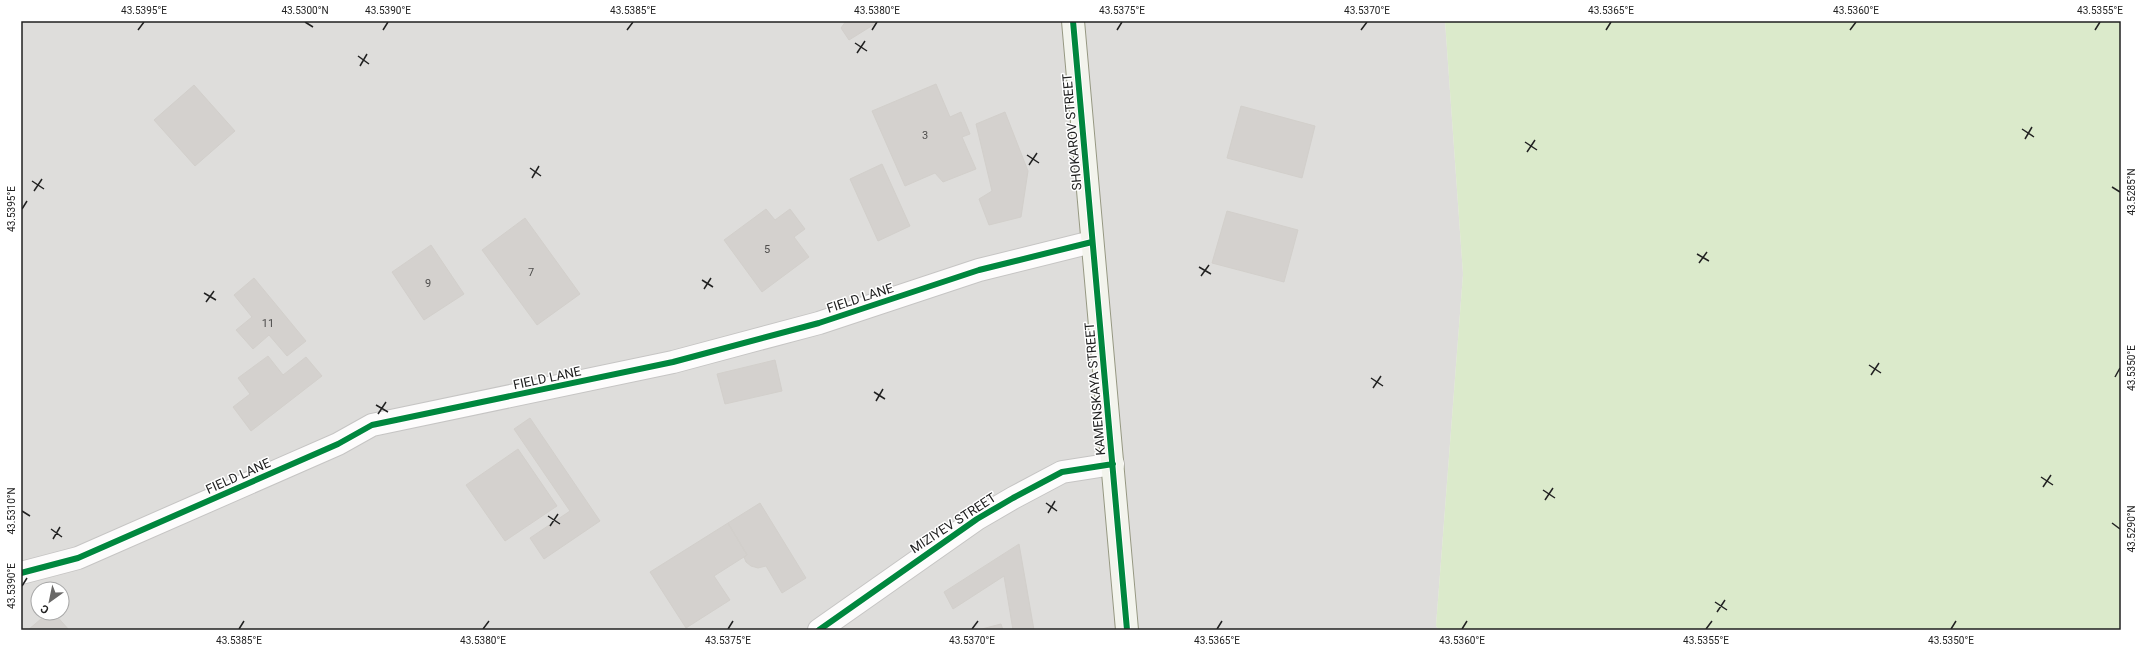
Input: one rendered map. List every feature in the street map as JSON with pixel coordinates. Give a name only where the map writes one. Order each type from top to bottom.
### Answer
[{"type":"street","name":"SHOKAROV STREET","points":[[1073,21],[1092,242]]},
{"type":"street","name":"KAMENSKAYA STREET","points":[[1092,242],[1127,630]]},
{"type":"street","name":"FIELD LANE","points":[[21,573],[78,558],[338,444],[372,425],[673,362],[819,322],[979,270],[1092,242]]},
{"type":"street","name":"MIZIYEV STREET","points":[[819,630],[941,544],[1013,498],[1062,472],[1113,464]]},
{"type":"shaded area","points":[[21,21],[1445,21],[1463,274],[1436,626],[1439,630],[21,630]]},
{"type":"green space","points":[[1445,21],[2121,21],[2121,630],[1439,630],[1436,626],[1463,274]]},
{"type":"building","points":[[846,21],[878,22],[849,40],[841,28]]},
{"type":"building","points":[[936,84],[950,117],[961,112],[970,134],[962,137],[976,169],[943,182],[935,173],[905,186],[872,111]]},
{"type":"building","points":[[194,85],[235,131],[195,166],[154,120]]},
{"type":"building","points":[[1241,106],[1315,126],[1302,178],[1227,158]]},
{"type":"building","points":[[1005,112],[1028,171],[1021,217],[989,225],[979,199],[992,191],[976,124]]},
{"type":"building","points":[[882,164],[910,226],[878,241],[850,179]]},
{"type":"building","points":[[766,209],[775,220],[790,209],[805,229],[794,237],[809,257],[762,292],[724,240]]},
{"type":"building","points":[[1227,211],[1298,230],[1284,282],[1212,263]]},
{"type":"building","points":[[525,218],[580,294],[537,325],[482,250]]},
{"type":"building","points":[[431,245],[464,294],[424,320],[392,272]]},
{"type":"building","points":[[254,278],[306,341],[287,356],[269,335],[253,349],[236,330],[252,317],[234,295]]},
{"type":"building","points":[[268,356],[283,375],[306,357],[322,376],[251,431],[233,407],[250,394],[238,378]]},
{"type":"building","points":[[775,360],[782,391],[725,404],[717,374]]},
{"type":"building","points":[[530,418],[600,521],[544,559],[530,538],[570,511],[514,429]]},
{"type":"building","points":[[518,449],[557,506],[505,541],[466,485]]},
{"type":"building","points":[[760,503],[806,578],[782,593],[766,566],[758,568],[751,566],[746,562],[744,557],[747,555],[728,523]]},
{"type":"building","points":[[728,523],[747,555],[714,576],[730,600],[686,628],[650,572]]},
{"type":"building","points":[[1019,544],[1034,630],[1013,630],[1004,576],[953,609],[944,592]]},
{"type":"building","points":[[39,621],[61,621],[69,630],[28,630]]},
{"type":"building","points":[[1001,624],[1003,630],[978,630]]},
{"type":"cycle path","points":[[1073,21],[1127,630]]},
{"type":"cycle path","points":[[21,573],[78,558],[338,444],[372,425],[673,362],[819,323],[979,270],[1092,242]]},
{"type":"cycle path","points":[[819,630],[977,519],[1013,498],[1062,472],[1113,464]]}]
